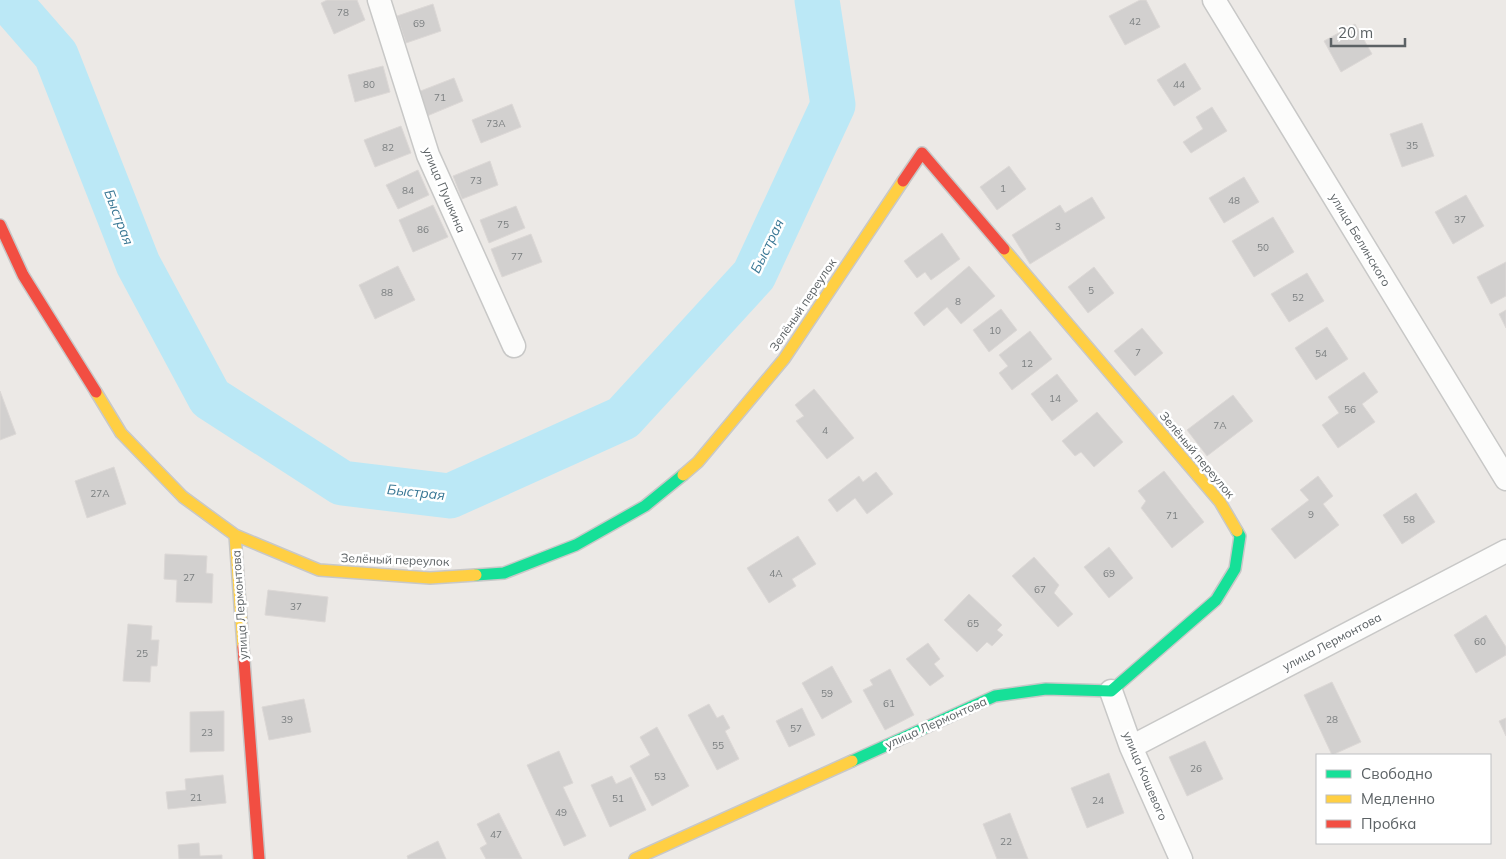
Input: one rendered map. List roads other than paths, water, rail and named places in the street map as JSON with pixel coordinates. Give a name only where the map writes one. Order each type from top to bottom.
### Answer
[{"type":"street","name":"улица Пушкина","points":[[379,0],[428,155],[514,346]]},
{"type":"street","name":"улица Белинского","points":[[1214,0],[1506,479]]},
{"type":"street","name":"Зелёный переулок","points":[[235,535],[319,570],[430,578],[504,573],[576,545],[645,506],[698,462],[784,359],[922,153],[1220,502],[1240,536],[1235,569],[1216,600],[1111,691]]},
{"type":"street","name":"улица Лермонтова","points":[[0,225],[23,275],[121,434],[183,496],[235,535],[259,859]]},
{"type":"street","name":"улица Лермонтова","points":[[1131,747],[1506,551]]},
{"type":"street","name":"улица Лермонтова","points":[[635,859],[995,696],[1046,689],[1111,691]]},
{"type":"street","name":"улица Кошевого","points":[[1111,691],[1131,747],[1180,859]]},
{"type":"waterway","name":"Быстрая","points":[[8,0],[56,55],[138,264],[210,398],[342,483],[450,496],[623,418],[754,275],[833,105],[817,0]]}]
